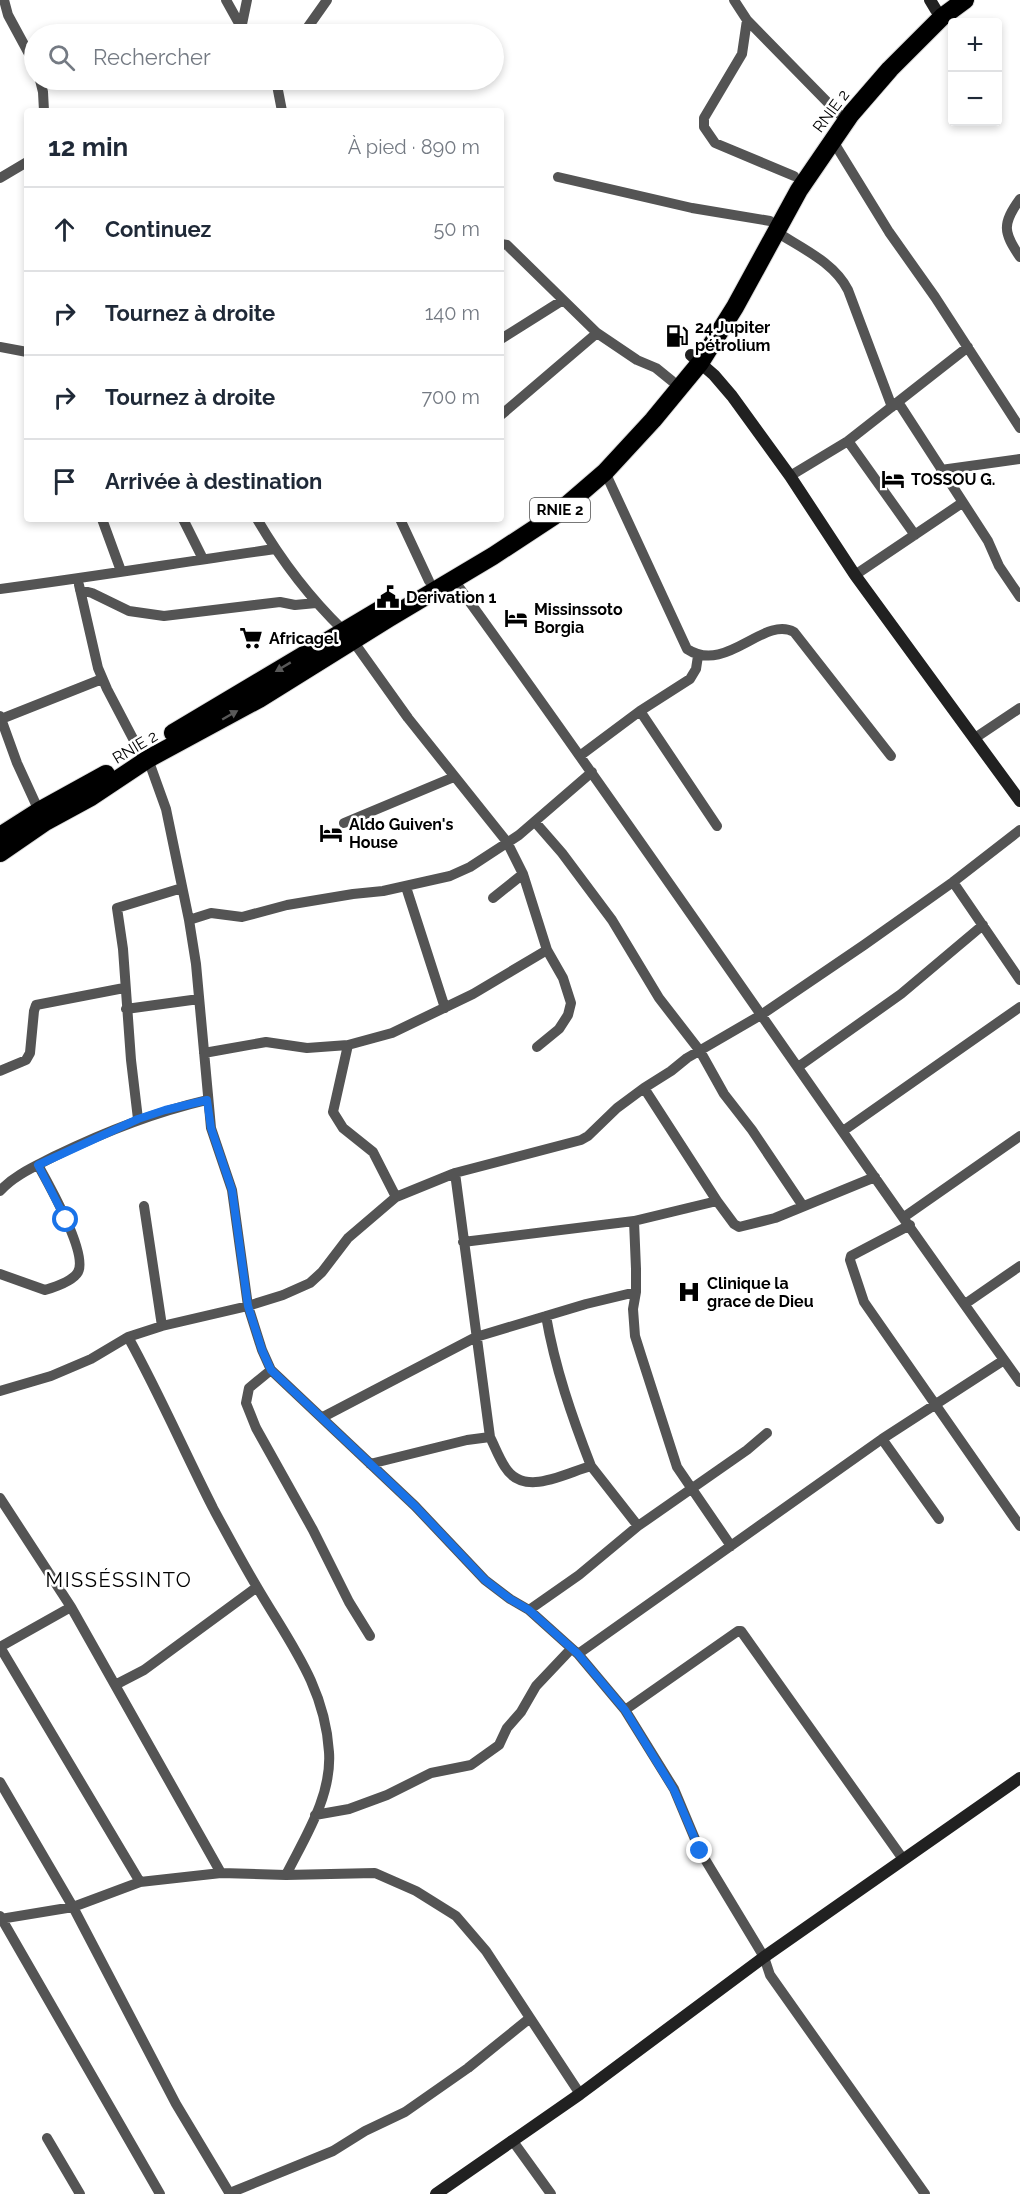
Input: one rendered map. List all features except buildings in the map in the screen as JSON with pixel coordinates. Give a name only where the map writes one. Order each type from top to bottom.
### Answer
[{"type":"highway","name":"RNIE 2","points":[[772,226],[851,114],[890,69],[942,17],[965,0]]},
{"type":"highway","name":"RNIE 2","points":[[348,636],[494,556],[554,516],[605,472],[653,420],[695,359],[735,307],[794,176],[816,143],[863,84],[938,3]]},
{"type":"highway","name":"RNIE 2","points":[[0,836],[39,811],[259,699],[429,581],[526,522],[572,488],[622,442],[653,408],[672,381],[695,359]]},
{"type":"highway","name":"RNIE 2","points":[[0,853],[45,822],[91,797],[144,756]]},
{"type":"street","points":[[4,0],[8,15],[24,45]]},
{"type":"street","points":[[226,0],[239,24]]},
{"type":"street","points":[[244,24],[247,0]]},
{"type":"street","points":[[310,24],[327,0]]},
{"type":"street","points":[[734,0],[747,20],[839,114]]},
{"type":"street","points":[[747,20],[742,54],[704,118],[704,127],[715,143],[794,176]]},
{"type":"street","points":[[42,90],[44,108]]},
{"type":"street","points":[[278,90],[281,108]]},
{"type":"street","points":[[832,141],[889,232],[935,297],[1020,428]]},
{"type":"street","points":[[0,178],[24,164]]},
{"type":"street","points":[[558,177],[772,226],[834,269],[842,278],[895,405],[988,540],[999,566],[1020,597]]},
{"type":"street","points":[[1020,198],[1006,225],[1007,236],[1020,257]]},
{"type":"street","points":[[504,244],[597,333],[637,360],[656,368],[672,381]]},
{"type":"street","points":[[504,332],[563,300]]},
{"type":"street","points":[[504,412],[597,333]]},
{"type":"street","points":[[0,347],[24,351]]},
{"type":"street","points":[[790,476],[848,441],[968,347]]},
{"type":"street","points":[[695,359],[723,385],[790,476],[855,574],[1020,801]]},
{"type":"street","points":[[848,441],[915,535]]},
{"type":"street","points":[[941,470],[1020,459]]},
{"type":"street","points":[[605,472],[687,649],[698,656],[728,651],[774,629],[788,628],[794,632],[891,756]]},
{"type":"street","points":[[855,574],[963,503]]},
{"type":"street","points":[[103,522],[121,571]]},
{"type":"street","points":[[184,522],[203,559]]},
{"type":"street","points":[[259,522],[275,549],[316,603],[348,636],[408,718],[507,842],[523,874],[547,950],[562,978],[571,1003],[568,1015],[559,1029],[537,1047]]},
{"type":"street","points":[[401,522],[429,581]]},
{"type":"street","points":[[0,588],[79,584],[121,571],[275,549]]},
{"type":"street","points":[[453,579],[581,755],[1020,1382]]},
{"type":"street","points":[[79,584],[92,593],[129,610],[164,616],[280,602],[295,605],[316,603]]},
{"type":"street","points":[[79,584],[92,648],[102,679],[144,756],[166,809],[189,920],[211,1128],[232,1190],[248,1306],[271,1370],[415,1506],[485,1580],[529,1610],[574,1652],[625,1710],[674,1790],[700,1851],[764,1957],[770,1976],[925,2194]]},
{"type":"street","points":[[581,755],[640,711],[690,679],[696,669],[698,656]]},
{"type":"street","points":[[39,811],[0,718],[102,679]]},
{"type":"street","points":[[975,738],[1020,708]]},
{"type":"street","points":[[640,711],[717,826]]},
{"type":"street","points":[[189,920],[211,913],[242,917],[287,904],[406,887],[450,876],[470,867],[535,822],[592,772]]},
{"type":"street","points":[[344,823],[454,777]]},
{"type":"street","points":[[535,822],[599,901],[659,998],[700,1051],[724,1095],[752,1130],[803,1206]]},
{"type":"street","points":[[0,1391],[51,1376],[90,1359],[128,1337],[283,1295],[310,1282],[322,1272],[348,1238],[396,1197],[454,1173],[581,1140],[644,1088],[761,1015],[953,882],[1020,830]]},
{"type":"street","points":[[493,898],[523,874]]},
{"type":"street","points":[[953,882],[1020,980]]},
{"type":"street","points":[[406,887],[445,1008]]},
{"type":"street","points":[[138,1119],[124,988],[123,949],[117,908],[182,888]]},
{"type":"street","points":[[798,1067],[901,994],[983,925]]},
{"type":"street","points":[[204,1053],[266,1042],[307,1048],[348,1045],[392,1033],[473,994],[547,950]]},
{"type":"street","points":[[0,1071],[26,1060],[30,1053],[36,1005],[124,988]]},
{"type":"street","points":[[126,1009],[199,999]]},
{"type":"street","points":[[843,1131],[1020,1007]]},
{"type":"street","points":[[348,1045],[333,1112],[343,1128],[373,1152],[396,1197]]},
{"type":"street","points":[[644,1088],[717,1201],[739,1227],[775,1218],[875,1177]]},
{"type":"street","points":[[0,1191],[38,1165],[138,1119],[207,1100]]},
{"type":"street","points":[[1020,1136],[907,1221],[853,1254],[850,1260],[867,1308],[936,1403],[1020,1526]]},
{"type":"street","points":[[0,1274],[45,1290],[76,1275],[79,1269],[80,1262],[70,1231],[38,1165]]},
{"type":"street","points":[[454,1173],[490,1437],[505,1468],[521,1482],[557,1478],[591,1466]]},
{"type":"street","points":[[463,1242],[634,1221],[717,1201]]},
{"type":"street","points":[[144,1206],[162,1326]]},
{"type":"street","points":[[634,1221],[635,1336],[677,1467],[731,1546]]},
{"type":"street","points":[[965,1304],[1020,1266]]},
{"type":"street","points":[[323,1417],[476,1337],[636,1292]]},
{"type":"street","points":[[546,1316],[552,1350],[591,1466],[638,1526]]},
{"type":"street","points":[[128,1337],[146,1368],[209,1500],[257,1587],[286,1632],[316,1689],[329,1752],[328,1776],[315,1815],[286,1875]]},
{"type":"street","points":[[315,1815],[349,1809],[387,1795],[431,1773],[471,1765],[499,1745],[507,1728],[521,1712],[536,1686],[574,1652],[731,1546],[882,1439],[1004,1360]]},
{"type":"street","points":[[271,1370],[249,1388],[246,1403],[256,1428],[313,1530],[349,1602],[370,1636]]},
{"type":"street","points":[[529,1610],[579,1575],[638,1526],[747,1450],[767,1433]]},
{"type":"street","points":[[370,1464],[467,1440],[490,1437]]},
{"type":"street","points":[[882,1439],[939,1519]]},
{"type":"street","points":[[0,1498],[71,1607],[221,1873]]},
{"type":"street","points":[[115,1685],[144,1670],[257,1587]]},
{"type":"street","points":[[71,1607],[0,1647],[140,1882]]},
{"type":"street","points":[[625,1710],[741,1631],[903,1859]]},
{"type":"street","points":[[436,2194],[580,2094],[764,1957],[1020,1778]]},
{"type":"street","points":[[0,1782],[73,1907],[176,2104],[230,2194],[333,2151],[365,2131],[405,2112],[468,2068],[530,2018]]},
{"type":"street","points":[[160,2194],[1,1918],[73,1907],[140,1882],[221,1873],[286,1875],[375,1873],[416,1891],[456,1916],[486,1951],[580,2094]]},
{"type":"street","points":[[47,2138],[80,2194]]},
{"type":"street","points":[[512,2140],[551,2194]]},
{"type":"place","name":"24 Jupiter pétrolium","points":[[677,336]]},
{"type":"place","name":"TOSSOU G.","points":[[893,479]]},
{"type":"place","name":"Derivation 1","points":[[388,597]]},
{"type":"place","name":"Missinssoto Borgia","points":[[516,618]]},
{"type":"place","name":"Africagel","points":[[251,638]]},
{"type":"place","name":"Aldo Guiven's House","points":[[331,833]]},
{"type":"place","name":"Clinique la grace de Dieu","points":[[689,1292]]},
{"type":"district","name":"MISSÉSSINTO","points":[[119,1580]]},
{"type":"route","points":[[66,1220],[38,1165],[138,1119],[207,1100],[211,1128],[232,1190],[248,1306],[271,1370],[415,1506],[485,1580],[529,1610],[578,1654],[625,1710],[674,1790],[700,1851]]}]
